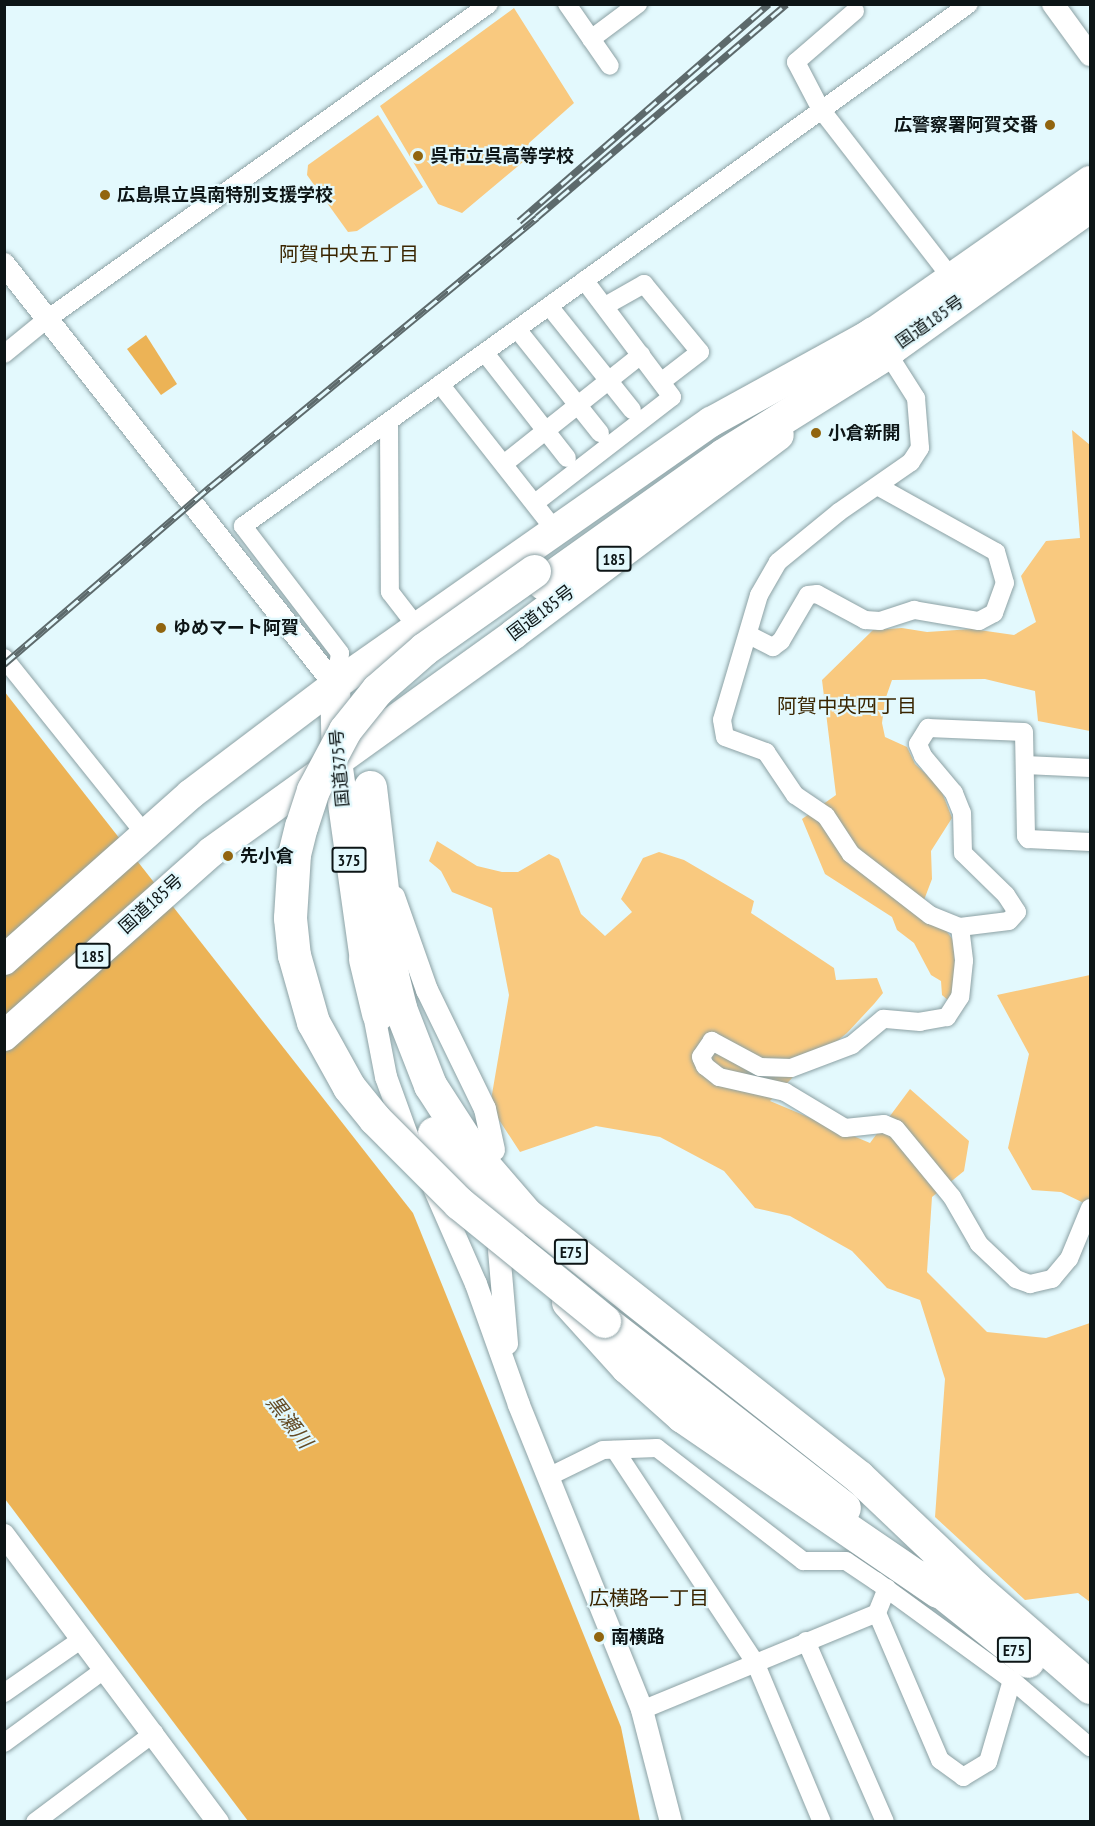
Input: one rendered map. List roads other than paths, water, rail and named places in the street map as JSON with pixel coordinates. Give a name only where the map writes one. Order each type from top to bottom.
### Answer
[{"type":"highway","name":"国道185号","points":[[4,1036],[181,876],[244,826],[367,741],[880,342],[952,279],[1090,181]]},
{"type":"highway","name":"国道185号","points":[[4,960],[138,839],[335,685],[554,529],[711,422],[880,342],[1090,208]]},
{"type":"highway","points":[[880,342],[539,577],[424,649],[377,690],[345,730],[313,790],[294,854],[290,918],[294,955],[313,1022],[349,1087],[375,1119],[459,1203],[976,1588]]},
{"type":"highway","points":[[539,577],[436,660],[383,708],[352,748],[328,792],[310,854],[307,919],[328,1011],[348,1049],[386,1103],[474,1192],[609,1314],[817,1484],[938,1591]]},
{"type":"highway","name":"国道375号","points":[[335,685],[367,741],[370,787]]},
{"type":"highway","name":"国道375号","points":[[335,685],[337,761],[365,959]]},
{"type":"highway","name":"E75","points":[[370,787],[392,975],[400,1008],[430,1085],[476,1156],[526,1214],[859,1477],[976,1588],[1090,1687]]},
{"type":"highway","name":"E75","points":[[365,959],[380,1018],[402,1077],[445,1152],[514,1242],[650,1390],[744,1461],[938,1591],[1090,1706]]},
{"type":"street","points":[[4,354],[46,320],[489,4]]},
{"type":"street","points":[[567,4],[610,66]]},
{"type":"street","points":[[591,39],[638,4]]},
{"type":"street","points":[[335,685],[340,653],[243,526],[378,426],[389,422],[485,353],[820,108],[969,4]]},
{"type":"street","points":[[1053,4],[1090,55]]},
{"type":"street","points":[[855,11],[796,62],[820,108],[952,279]]},
{"type":"street","points":[[4,264],[335,685]]},
{"type":"street","points":[[535,503],[672,397],[584,280]]},
{"type":"street","points":[[605,306],[644,284],[700,352],[661,382]]},
{"type":"street","points":[[549,306],[632,410]]},
{"type":"street","points":[[517,329],[600,433]]},
{"type":"street","points":[[880,342],[916,398],[920,448],[911,462],[879,487],[839,512],[778,562],[759,596],[722,720],[724,737],[766,752],[795,795],[826,816],[851,854],[930,915],[960,927],[1009,921],[1017,912],[1011,900],[963,853],[962,813],[954,793],[923,756],[920,735],[928,728],[942,725],[1020,729],[1024,732],[1028,839],[1090,842]]},
{"type":"street","points":[[485,353],[567,458]]},
{"type":"street","points":[[505,463],[641,355]]},
{"type":"street","points":[[440,384],[505,463],[554,529]]},
{"type":"street","points":[[389,422],[390,592],[417,627]]},
{"type":"street","points":[[749,635],[773,647],[781,641],[808,596],[817,594],[865,620],[880,621],[914,610],[979,621],[994,613],[1005,583],[996,552],[879,487]]},
{"type":"street","points":[[4,658],[138,839]]},
{"type":"street","points":[[1025,765],[1090,768]]},
{"type":"street","points":[[370,787],[384,860],[408,942],[481,1100],[494,1150]]},
{"type":"street","points":[[960,927],[963,981],[958,1002],[947,1017],[920,1023],[883,1019],[852,1045],[791,1068],[751,1064],[712,1041],[703,1051],[705,1066],[731,1081],[792,1095],[845,1128],[884,1124],[896,1130],[952,1197],[979,1244],[1016,1279],[1030,1284],[1052,1279],[1069,1258],[1090,1208]]},
{"type":"street","points":[[365,959],[374,1020],[395,1110],[476,1284],[519,1405],[642,1710],[671,1821]]},
{"type":"street","points":[[500,1250],[506,1330],[519,1405]]},
{"type":"street","points":[[548,1477],[588,1456],[615,1450],[657,1448],[803,1561],[846,1561],[887,1588],[1012,1680],[1090,1747]]},
{"type":"street","points":[[615,1450],[755,1662],[822,1821]]},
{"type":"street","points":[[4,1535],[218,1821]]},
{"type":"street","points":[[887,1588],[877,1613],[940,1760],[963,1777],[988,1762],[1012,1680]]},
{"type":"street","points":[[642,1710],[877,1613]]},
{"type":"street","points":[[4,1694],[82,1639]]},
{"type":"street","points":[[806,1641],[885,1821]]},
{"type":"street","points":[[4,1743],[105,1670]]},
{"type":"street","points":[[35,1821],[154,1733]]},
{"type":"water","points":[[146,335],[177,384],[161,395],[127,349]]},
{"type":"water","name":"黒瀬川","points":[[4,691],[413,1213],[621,1727],[640,1821],[248,1821],[5,1499]]},
{"type":"railway","points":[[519,221],[769,4]]},
{"type":"railway","points":[[4,664],[210,487],[537,217],[786,4]]},
{"type":"place","name":"広警察署阿賀交番","points":[[1050,125]]},
{"type":"place","name":"呉市立呉高等学校","points":[[418,156]]},
{"type":"place","name":"広島県立呉南特別支援学校","points":[[105,195]]},
{"type":"place","name":"小倉新開","points":[[816,433]]},
{"type":"place","name":"ゆめマート阿賀","points":[[161,628]]},
{"type":"place","name":"先小倉","points":[[228,856]]},
{"type":"place","name":"南横路","points":[[599,1637]]},
{"type":"district","name":"阿賀中央五丁目","points":[[349,254]]},
{"type":"district","name":"阿賀中央四丁目","points":[[847,706]]},
{"type":"district","name":"広横路一丁目","points":[[649,1598]]}]
